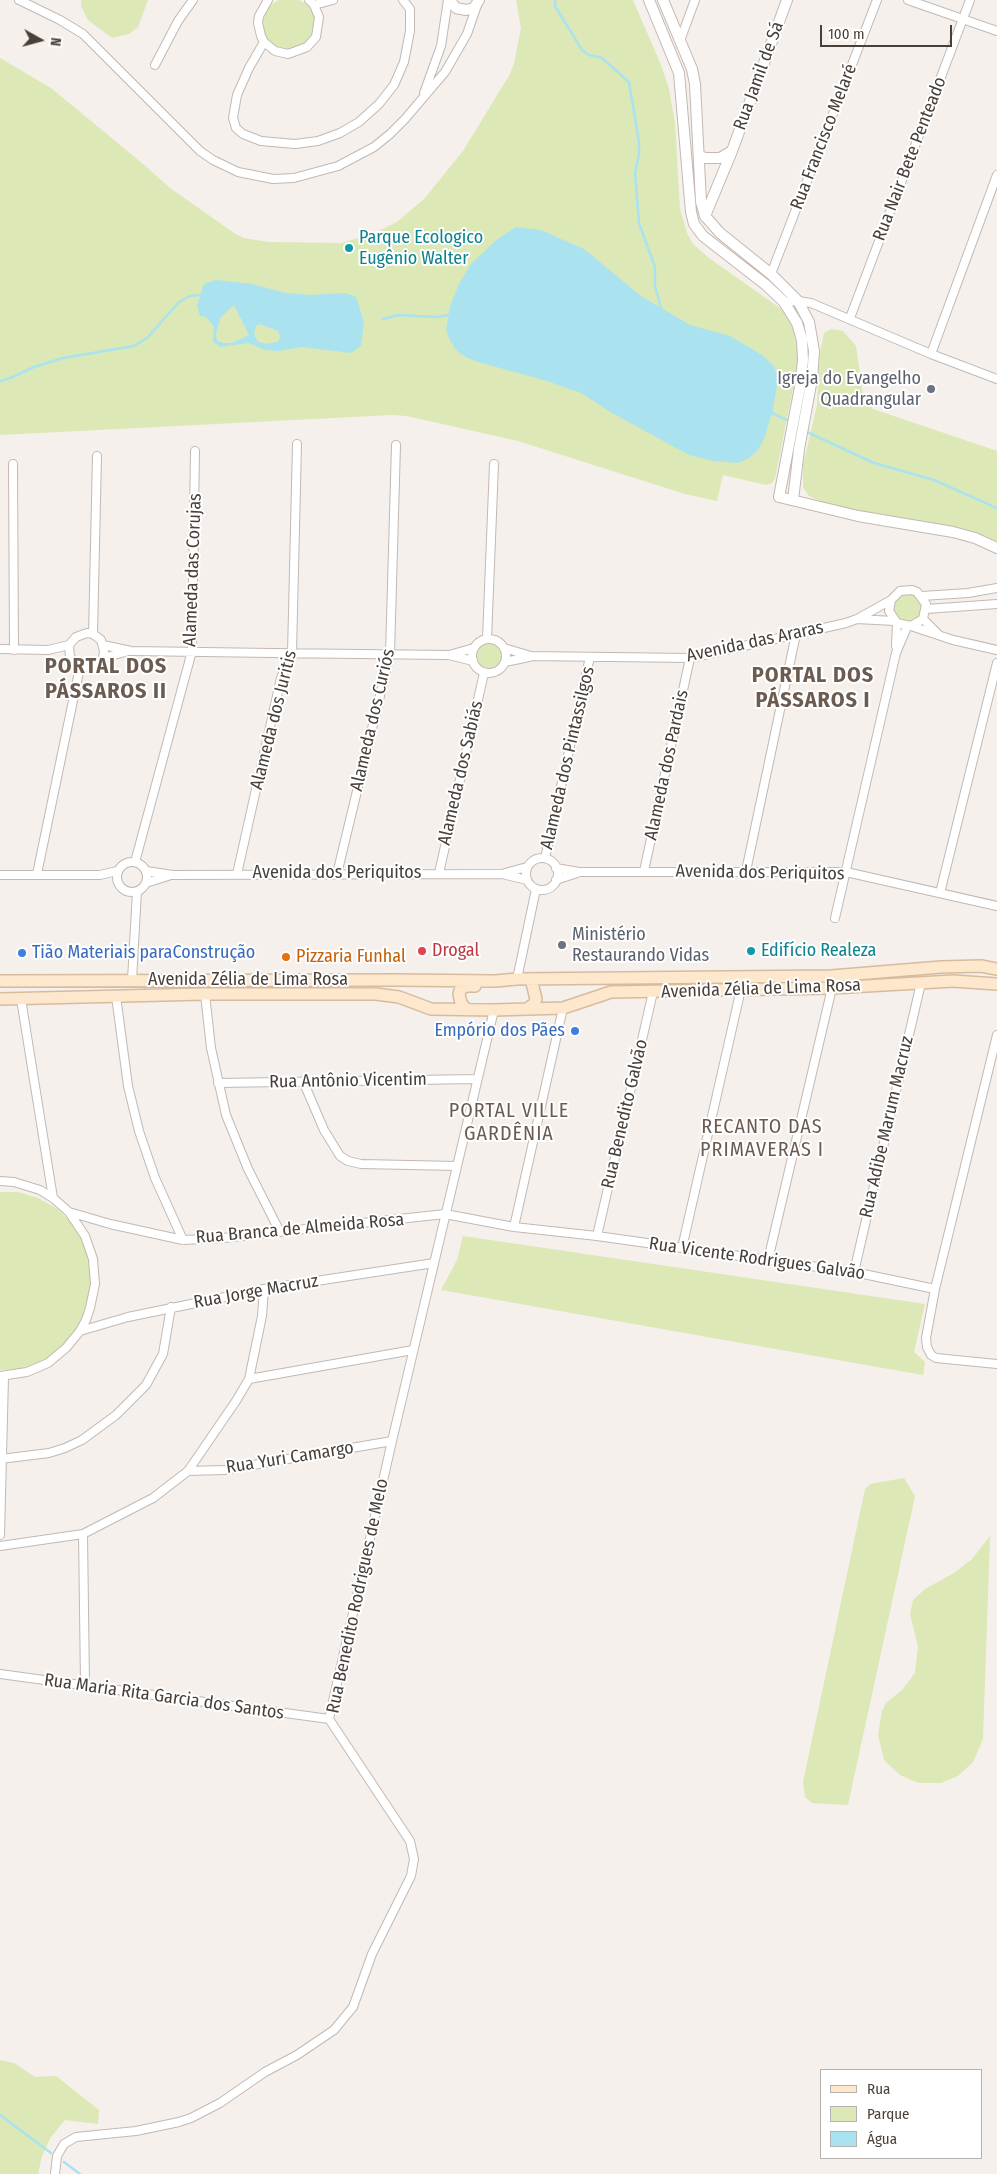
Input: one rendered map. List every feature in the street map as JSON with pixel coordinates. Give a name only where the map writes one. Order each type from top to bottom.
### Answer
[{"type":"main road","name":"Avenida Zélia de Lima Rosa","points":[[0,981],[496,981],[517,979],[822,976],[941,967],[981,966],[997,969]]},
{"type":"main road","points":[[527,1010],[534,1004],[536,999],[531,979]]},
{"type":"main road","name":"Avenida Zélia de Lima Rosa","points":[[467,1010],[459,999],[460,988],[466,986],[486,986],[496,981]]},
{"type":"main road","name":"Avenida Zélia de Lima Rosa","points":[[0,999],[206,994],[376,994],[399,997],[431,1009],[527,1010],[563,1008],[610,992],[832,988],[954,981],[997,984]]},
{"type":"street","points":[[19,0],[60,20],[83,34],[200,151],[225,166],[255,177],[294,178],[338,166],[374,147],[390,134],[445,72],[467,34],[478,2]]},
{"type":"street","points":[[155,65],[178,22],[193,0]]},
{"type":"street","points":[[268,0],[261,9],[258,23],[264,42],[275,51],[288,54],[307,47],[316,37],[319,17],[312,3],[334,0]]},
{"type":"street","points":[[264,42],[249,68],[237,95],[233,118],[236,128],[243,134],[261,141],[295,144],[318,141],[340,133],[359,122],[379,104],[394,85],[404,62],[410,31],[410,9],[403,0]]},
{"type":"street","points":[[422,98],[441,46],[449,0]]},
{"type":"street","points":[[449,0],[460,10],[469,10],[478,2]]},
{"type":"street","points":[[649,0],[679,73],[691,212],[694,224],[702,236],[766,285],[784,302],[797,323],[802,340],[803,360],[800,388],[779,497],[858,516],[953,532],[975,538],[997,548]]},
{"type":"street","points":[[663,0],[681,38],[695,84],[701,202],[705,216],[720,233],[771,274],[798,301],[809,322],[814,351],[812,379],[799,449],[793,500]]},
{"type":"street","points":[[681,38],[695,0]]},
{"type":"street","name":"Rua Jamil de Sá","points":[[705,216],[732,151],[787,0]]},
{"type":"street","name":"Rua Francisco Melaré","points":[[771,274],[877,0]]},
{"type":"street","points":[[908,0],[997,31]]},
{"type":"street","name":"Rua Nair Bete Penteado","points":[[850,318],[970,0]]},
{"type":"street","name":"Rua Jamil de Sá","points":[[699,156],[720,158],[732,151]]},
{"type":"street","points":[[931,354],[997,175]]},
{"type":"street","points":[[766,285],[771,274]]},
{"type":"street","points":[[784,302],[798,301],[811,303],[931,354],[997,379]]},
{"type":"street","name":"Alameda dos Juritis","points":[[237,874],[281,678],[292,653],[297,444]]},
{"type":"street","name":"Alameda dos Curiós","points":[[337,874],[390,654],[396,445]]},
{"type":"street","name":"Alameda das Corujas","points":[[135,862],[192,651],[195,452]]},
{"type":"street","points":[[97,456],[93,634],[103,645],[131,651],[449,655],[472,661],[484,673],[499,670],[505,662],[531,656]]},
{"type":"street","points":[[13,464],[14,650]]},
{"type":"street","points":[[487,640],[494,464]]},
{"type":"street","points":[[896,653],[895,622],[889,611],[891,600],[896,593],[906,589],[922,596],[979,592],[997,588]]},
{"type":"street","points":[[979,592],[981,605]]},
{"type":"street","points":[[836,918],[896,653],[909,627],[923,619],[926,609],[922,596]]},
{"type":"street","name":"Avenida das Araras","points":[[531,656],[690,658],[857,619],[891,600]]},
{"type":"street","points":[[926,609],[997,604]]},
{"type":"street","name":"Avenida das Araras","points":[[857,619],[895,622]]},
{"type":"street","points":[[923,619],[939,636]]},
{"type":"street","points":[[895,622],[939,636],[997,650]]},
{"type":"street","points":[[0,649],[48,650],[69,646],[81,634],[93,634]]},
{"type":"street","points":[[746,871],[796,634]]},
{"type":"street","points":[[449,655],[474,648],[482,641],[487,640],[497,641],[504,648],[531,656]]},
{"type":"street","points":[[103,645],[103,658]]},
{"type":"street","points":[[69,646],[70,658]]},
{"type":"street","points":[[472,661],[474,648]]},
{"type":"street","points":[[504,648],[505,662]]},
{"type":"street","points":[[48,650],[70,658],[80,667],[93,667],[103,658],[131,651]]},
{"type":"street","name":"Alameda dos Pintassilgos","points":[[545,858],[590,657]]},
{"type":"street","name":"Alameda dos Pardais","points":[[644,871],[690,658]]},
{"type":"street","points":[[940,893],[997,663]]},
{"type":"street","points":[[36,874],[80,667]]},
{"type":"street","name":"Alameda dos Sabiás","points":[[439,873],[484,673]]},
{"type":"street","points":[[502,874],[527,867],[534,860],[545,858],[554,863],[556,880]]},
{"type":"street","points":[[0,874],[100,875],[117,871],[126,862],[135,862],[146,871],[173,875]]},
{"type":"street","points":[[527,867],[527,880]]},
{"type":"street","points":[[556,868],[579,872]]},
{"type":"street","points":[[117,871],[116,880],[118,885],[127,892],[137,891],[146,883],[173,875]]},
{"type":"street","points":[[146,871],[146,883]]},
{"type":"street","points":[[502,874],[527,880],[536,889],[546,889],[556,880],[579,872]]},
{"type":"street","name":"Avenida dos Periquitos","points":[[579,872],[846,872],[997,906]]},
{"type":"street","name":"Avenida dos Periquitos","points":[[173,875],[502,874]]},
{"type":"street","points":[[100,875],[116,880]]},
{"type":"street","points":[[517,979],[536,889]]},
{"type":"street","points":[[132,980],[137,891]]},
{"type":"street","name":"Rua Adibe Marum Macruz","points":[[854,1272],[921,983]]},
{"type":"street","points":[[768,1260],[832,988]]},
{"type":"street","points":[[682,1248],[742,989]]},
{"type":"street","name":"Rua Benedito Galvão","points":[[598,1236],[653,992]]},
{"type":"street","points":[[206,994],[212,1048],[226,1115],[245,1160],[280,1232]]},
{"type":"street","points":[[116,996],[128,1086],[139,1131],[156,1178],[183,1240]]},
{"type":"street","points":[[21,999],[53,1198]]},
{"type":"street","points":[[514,1227],[563,1008]]},
{"type":"street","name":"Rua Benedito Rodrigues de Melo","points":[[55,2174],[57,2156],[64,2144],[76,2137],[136,2131],[191,2118],[220,2103],[265,2072],[334,2030],[349,2015],[372,1954],[411,1876],[414,1859],[410,1841],[329,1719],[413,1350],[494,1010]]},
{"type":"street","points":[[997,1035],[935,1289],[926,1338],[927,1347],[931,1355],[936,1358],[997,1364]]},
{"type":"street","name":"Rua Antônio Vicentim","points":[[218,1083],[477,1079]]},
{"type":"street","points":[[303,1081],[324,1130],[340,1156],[348,1161],[361,1164],[457,1166]]},
{"type":"street","name":"Rua Branca de Almeida Rosa","points":[[0,1181],[14,1182],[40,1190],[53,1198],[69,1212],[86,1236],[93,1259],[95,1284],[90,1308],[80,1330]]},
{"type":"street","name":"Rua Branca de Almeida Rosa","points":[[69,1212],[110,1224],[183,1240],[223,1238],[445,1214]]},
{"type":"street","name":"Rua Vicente Rodrigues Galvão","points":[[445,1214],[514,1227],[598,1236],[854,1272],[935,1289]]},
{"type":"street","name":"Rua Jorge Macruz","points":[[80,1330],[171,1307],[264,1289],[434,1263]]},
{"type":"street","points":[[0,1546],[83,1534],[153,1498],[188,1471],[236,1402],[249,1379],[262,1316],[264,1289]]},
{"type":"street","points":[[1,1459],[49,1453],[65,1448],[82,1440],[116,1415],[146,1385],[163,1354],[171,1307]]},
{"type":"street","points":[[0,1535],[2,1376],[27,1372],[48,1363],[66,1348],[80,1330]]},
{"type":"street","points":[[249,1379],[413,1350]]},
{"type":"street","name":"Rua Yuri Camargo","points":[[188,1471],[224,1470],[392,1441]]},
{"type":"street","points":[[83,1534],[85,1685]]},
{"type":"street","name":"Rua Maria Rita Garcia dos Santos","points":[[0,1674],[329,1719]]},
{"type":"green space","points":[[284,-1],[299,0],[307,6],[314,19],[313,34],[307,42],[299,48],[289,50],[279,48],[271,42],[265,34],[263,24],[265,14],[271,6]]},
{"type":"green space","points":[[81,0],[148,0],[138,27],[129,34],[112,38],[88,20],[81,6]]},
{"type":"green space","name":"Parque Ecologico Eugênio Walter","points":[[516,0],[633,0],[661,65],[669,89],[675,123],[680,209],[687,233],[693,244],[709,258],[784,311],[792,326],[797,346],[798,364],[775,478],[772,483],[766,485],[723,475],[717,501],[685,494],[518,441],[407,416],[392,415],[0,435],[0,58],[51,88],[170,188],[234,233],[244,238],[268,242],[341,243],[375,233],[397,222],[424,199],[463,151],[510,74],[514,63],[521,28]]},
{"type":"green space","points":[[831,329],[843,331],[856,346],[863,396],[873,409],[997,451],[997,544],[966,532],[859,511],[825,503],[809,496],[803,487],[803,465],[817,405],[820,353],[824,333]]},
{"type":"green space","points":[[907,593],[917,598],[922,608],[917,618],[907,623],[897,618],[892,608],[897,598]]},
{"type":"green space","points":[[490,643],[500,647],[504,657],[500,667],[490,671],[480,667],[476,657],[480,647]]},
{"type":"green space","points":[[0,1192],[18,1192],[38,1198],[56,1208],[71,1222],[83,1240],[90,1259],[93,1280],[84,1320],[72,1337],[58,1352],[40,1362],[20,1369],[0,1370]]},
{"type":"green space","points":[[463,1236],[925,1304],[914,1352],[925,1362],[923,1375],[441,1290],[457,1260]]},
{"type":"green space","points":[[904,1478],[915,1496],[848,1805],[812,1803],[805,1797],[803,1782],[865,1489],[870,1484]]},
{"type":"green space","points":[[990,1536],[983,1739],[973,1762],[958,1776],[941,1783],[920,1783],[900,1775],[884,1760],[878,1735],[882,1711],[886,1703],[903,1689],[915,1673],[918,1646],[910,1614],[913,1600],[925,1589],[954,1573],[972,1559]]},
{"type":"green space","points":[[0,2060],[14,2063],[35,2077],[56,2076],[99,2110],[98,2124],[65,2120],[51,2137],[42,2156],[38,2174],[0,2174]]},
{"type":"water","points":[[516,227],[541,230],[584,249],[641,296],[690,325],[730,336],[762,355],[774,366],[777,374],[777,385],[773,409],[764,439],[758,450],[749,458],[738,463],[713,461],[689,455],[612,413],[581,393],[547,381],[478,362],[467,358],[457,351],[450,341],[446,330],[450,306],[459,284],[471,264],[496,240]]},
{"type":"water","points":[[216,280],[252,284],[286,293],[310,295],[345,293],[356,297],[364,322],[361,346],[351,353],[302,347],[279,351],[265,350],[249,343],[221,347],[213,342],[214,327],[206,317],[200,316],[197,305],[204,284]],"holes":[[[234,305],[249,335],[232,343],[217,341],[216,333],[221,317]],[[259,324],[278,331],[279,341],[267,344],[258,342],[254,334],[256,326]]]},
{"type":"waterway","points":[[555,0],[555,6],[582,50],[589,55],[602,58],[629,82],[639,142],[639,154],[635,173],[639,223],[655,267],[655,286],[662,312]]},
{"type":"waterway","points":[[0,381],[63,358],[134,346],[147,338],[179,302],[190,296],[199,295]]},
{"type":"waterway","points":[[383,319],[398,315],[435,317],[450,315]]},
{"type":"waterway","points":[[770,412],[789,421]]},
{"type":"waterway","points":[[807,432],[874,463],[934,480],[997,508]]},
{"type":"waterway","points":[[0,2115],[51,2153]]},
{"type":"waterway","points":[[64,2162],[80,2174]]},
{"type":"place","name":"Parque Ecologico Eugênio Walter","points":[[349,248]]},
{"type":"place","name":"Igreja do Evangelho Quadrangular","points":[[931,389]]},
{"type":"place","name":"Ministério Restaurando Vidas","points":[[562,945]]},
{"type":"place","name":"Drogal","points":[[422,951]]},
{"type":"place","name":"Edifício Realeza","points":[[751,951]]},
{"type":"place","name":"Tião Materiais paraConstrução","points":[[22,953]]},
{"type":"place","name":"Pizzaria Funhal","points":[[286,957]]},
{"type":"place","name":"Empório dos Pães","points":[[575,1031]]},
{"type":"district","name":"PORTAL DOS PÁSSAROS II","points":[[106,680]]},
{"type":"district","name":"PORTAL DOS PÁSSAROS I","points":[[813,688]]},
{"type":"district","name":"PORTAL VILLE GARDÊNIA","points":[[509,1122]]},
{"type":"district","name":"RECANTO DAS PRIMAVERAS I","points":[[762,1138]]}]
